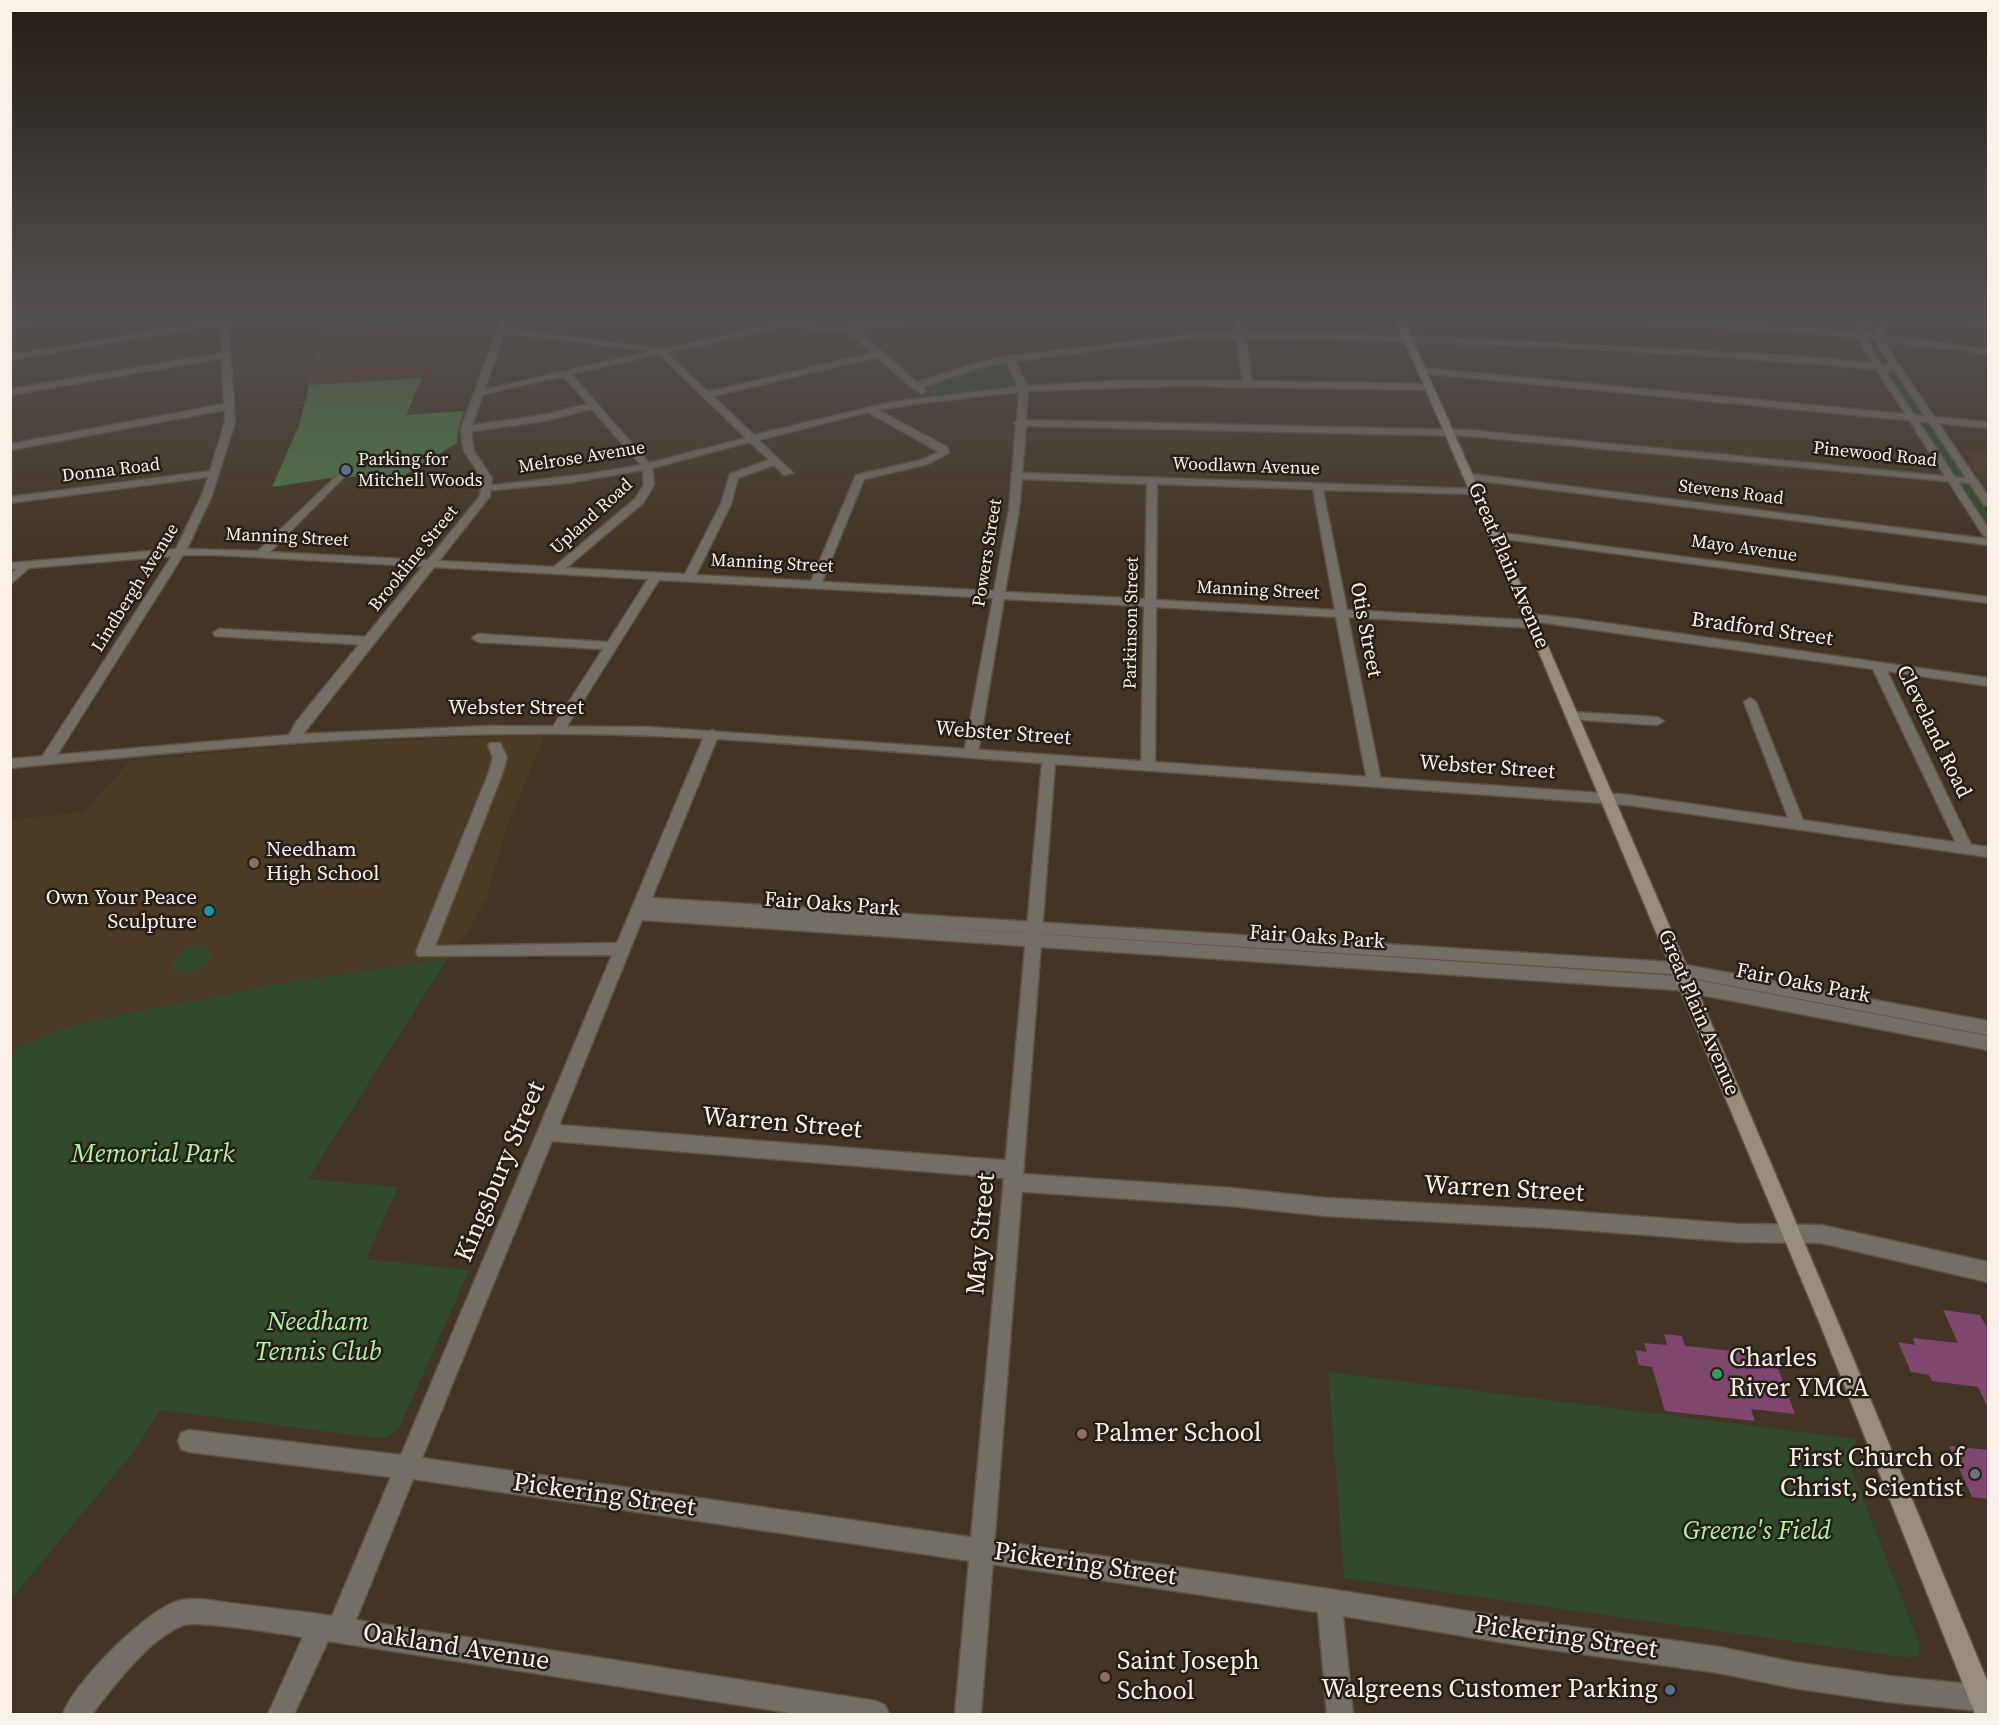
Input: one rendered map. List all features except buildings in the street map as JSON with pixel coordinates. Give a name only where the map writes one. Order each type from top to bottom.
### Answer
[{"type":"main road","name":"Great Plain Avenue","points":[[1434,396],[1792,1233],[1880,1443],[1984,1706]]},
{"type":"street","name":"Lindbergh Avenue","points":[[47,760],[180,552],[215,473],[230,422],[229,396]]},
{"type":"street","points":[[477,396],[466,429],[467,446],[485,473],[487,489]]},
{"type":"street","name":"Upland Road","points":[[557,570],[639,501],[648,490],[651,479],[647,466],[587,396]]},
{"type":"street","points":[[708,396],[788,473]]},
{"type":"street","name":"Melrose Avenue","points":[[487,489],[595,476],[647,466],[869,409],[953,396]]},
{"type":"street","name":"Powers Street","points":[[971,753],[1014,510],[1019,423],[1023,396]]},
{"type":"street","points":[[1688,396],[1989,424]]},
{"type":"street","points":[[1898,396],[1989,535]]},
{"type":"street","points":[[1917,396],[1989,503]]},
{"type":"street","points":[[466,429],[544,418],[595,405]]},
{"type":"street","points":[[10,447],[229,406]]},
{"type":"street","points":[[815,584],[860,477],[884,468],[917,464],[944,453],[944,449],[869,409]]},
{"type":"street","name":"Pinewood Road","points":[[1019,423],[1450,432],[1638,447],[1974,482]]},
{"type":"street","points":[[689,578],[726,504],[734,476],[776,461]]},
{"type":"street","points":[[261,554],[348,468]]},
{"type":"street","name":"Donna Road","points":[[10,500],[215,473]]},
{"type":"street","name":"Woodlawn Avenue","points":[[1015,476],[1317,486],[1473,484]]},
{"type":"street","name":"Parkinson Street","points":[[1148,766],[1152,481]]},
{"type":"street","name":"Stevens Road","points":[[1473,484],[1989,542]]},
{"type":"street","name":"Otis Street","points":[[1317,486],[1374,781]]},
{"type":"street","name":"Brookline Street","points":[[294,738],[301,725],[476,509],[487,489]]},
{"type":"street","name":"Mayo Avenue","points":[[1495,535],[1989,600]]},
{"type":"street","name":"Manning Street","points":[[10,566],[180,552],[261,554],[1151,603],[1531,621]]},
{"type":"street","points":[[10,582],[25,565]]},
{"type":"street","points":[[559,728],[656,576]]},
{"type":"street","name":"Bradford Street","points":[[1531,621],[1577,623],[1989,682]]},
{"type":"street","points":[[219,633],[369,640]]},
{"type":"street","points":[[478,638],[610,646]]},
{"type":"street","name":"Cleveland Road","points":[[1878,666],[1966,849]]},
{"type":"street","points":[[1750,702],[1797,823]]},
{"type":"street","points":[[1572,716],[1657,721]]},
{"type":"street","name":"Webster Street","points":[[10,764],[294,738],[429,730],[559,728],[712,734],[1607,798],[1684,806],[1989,852]]},
{"type":"street","name":"Kingsbury Street","points":[[281,1714],[330,1629],[406,1467],[712,734]]},
{"type":"street","points":[[495,746],[500,758],[496,772],[424,952],[623,949]]},
{"type":"street","name":"May Street","points":[[968,1714],[1049,759]]},
{"type":"street","name":"Fair Oaks Park","points":[[639,909],[1683,977],[1918,1022],[1989,1043]]},
{"type":"street","name":"Fair Oaks Park","points":[[1918,1022],[1989,1028]]},
{"type":"street","name":"Warren Street","points":[[546,1132],[1326,1207],[1554,1219],[1738,1233],[1792,1233],[1838,1237],[1989,1272]]},
{"type":"street","name":"Pickering Street","points":[[189,1441],[406,1467],[1329,1601],[1719,1660],[1793,1676],[1889,1689],[1984,1706]]},
{"type":"street","points":[[1329,1601],[1340,1714]]},
{"type":"street","name":"Oakland Avenue","points":[[76,1714],[111,1668],[149,1633],[182,1612],[212,1613],[330,1629],[876,1714]]},
{"type":"shaded area","points":[[1963,449],[1988,452],[1988,487]]},
{"type":"shaded area","name":"Needham High School","points":[[545,735],[506,829],[487,897],[468,932],[447,959],[273,985],[136,1012],[64,1028],[11,1051],[10,820],[83,812],[131,760],[337,742]]},
{"type":"green space","points":[[306,396],[414,396],[406,415],[464,411],[458,430],[457,443],[398,479],[373,475],[331,478],[272,487],[300,423]]},
{"type":"green space","points":[[1902,396],[1912,396],[1925,416],[1914,415]]},
{"type":"green space","points":[[1920,423],[1931,424],[1965,478],[1954,475]]},
{"type":"green space","points":[[1966,484],[1977,491],[1984,502],[1988,528],[1961,485]]},
{"type":"green space","points":[[202,945],[211,952],[203,966],[187,972],[175,971],[173,963],[181,953],[188,948]]},
{"type":"green space","points":[[1349,953],[1663,972],[1664,975],[1349,955]]},
{"type":"green space","name":"Memorial Park","points":[[447,959],[308,1179],[398,1187],[366,1259],[469,1270],[399,1428],[387,1437],[369,1437],[160,1410],[135,1450],[11,1599],[11,1051],[64,1028],[136,1012],[273,985]]},
{"type":"green space","name":"Greene's Field","points":[[1328,1372],[1856,1439],[1851,1469],[1921,1648],[1918,1656],[1910,1658],[1344,1578]]},
{"type":"place","name":"Parking for Mitchell Woods","points":[[346,470]]},
{"type":"place","name":"Needham High School","points":[[254,863]]},
{"type":"place","name":"Own Your Peace Sculpture","points":[[209,911]]},
{"type":"place","name":"Charles River YMCA","points":[[1717,1374]]},
{"type":"place","name":"Palmer School","points":[[1082,1434]]},
{"type":"place","name":"First Church of Christ, Scientist","points":[[1975,1474]]},
{"type":"place","name":"Saint Joseph School","points":[[1105,1677]]},
{"type":"place","name":"Walgreens Customer Parking","points":[[1670,1690]]},
{"type":"park label","name":"Needham Tennis Club","points":[[318,1338]]}]
